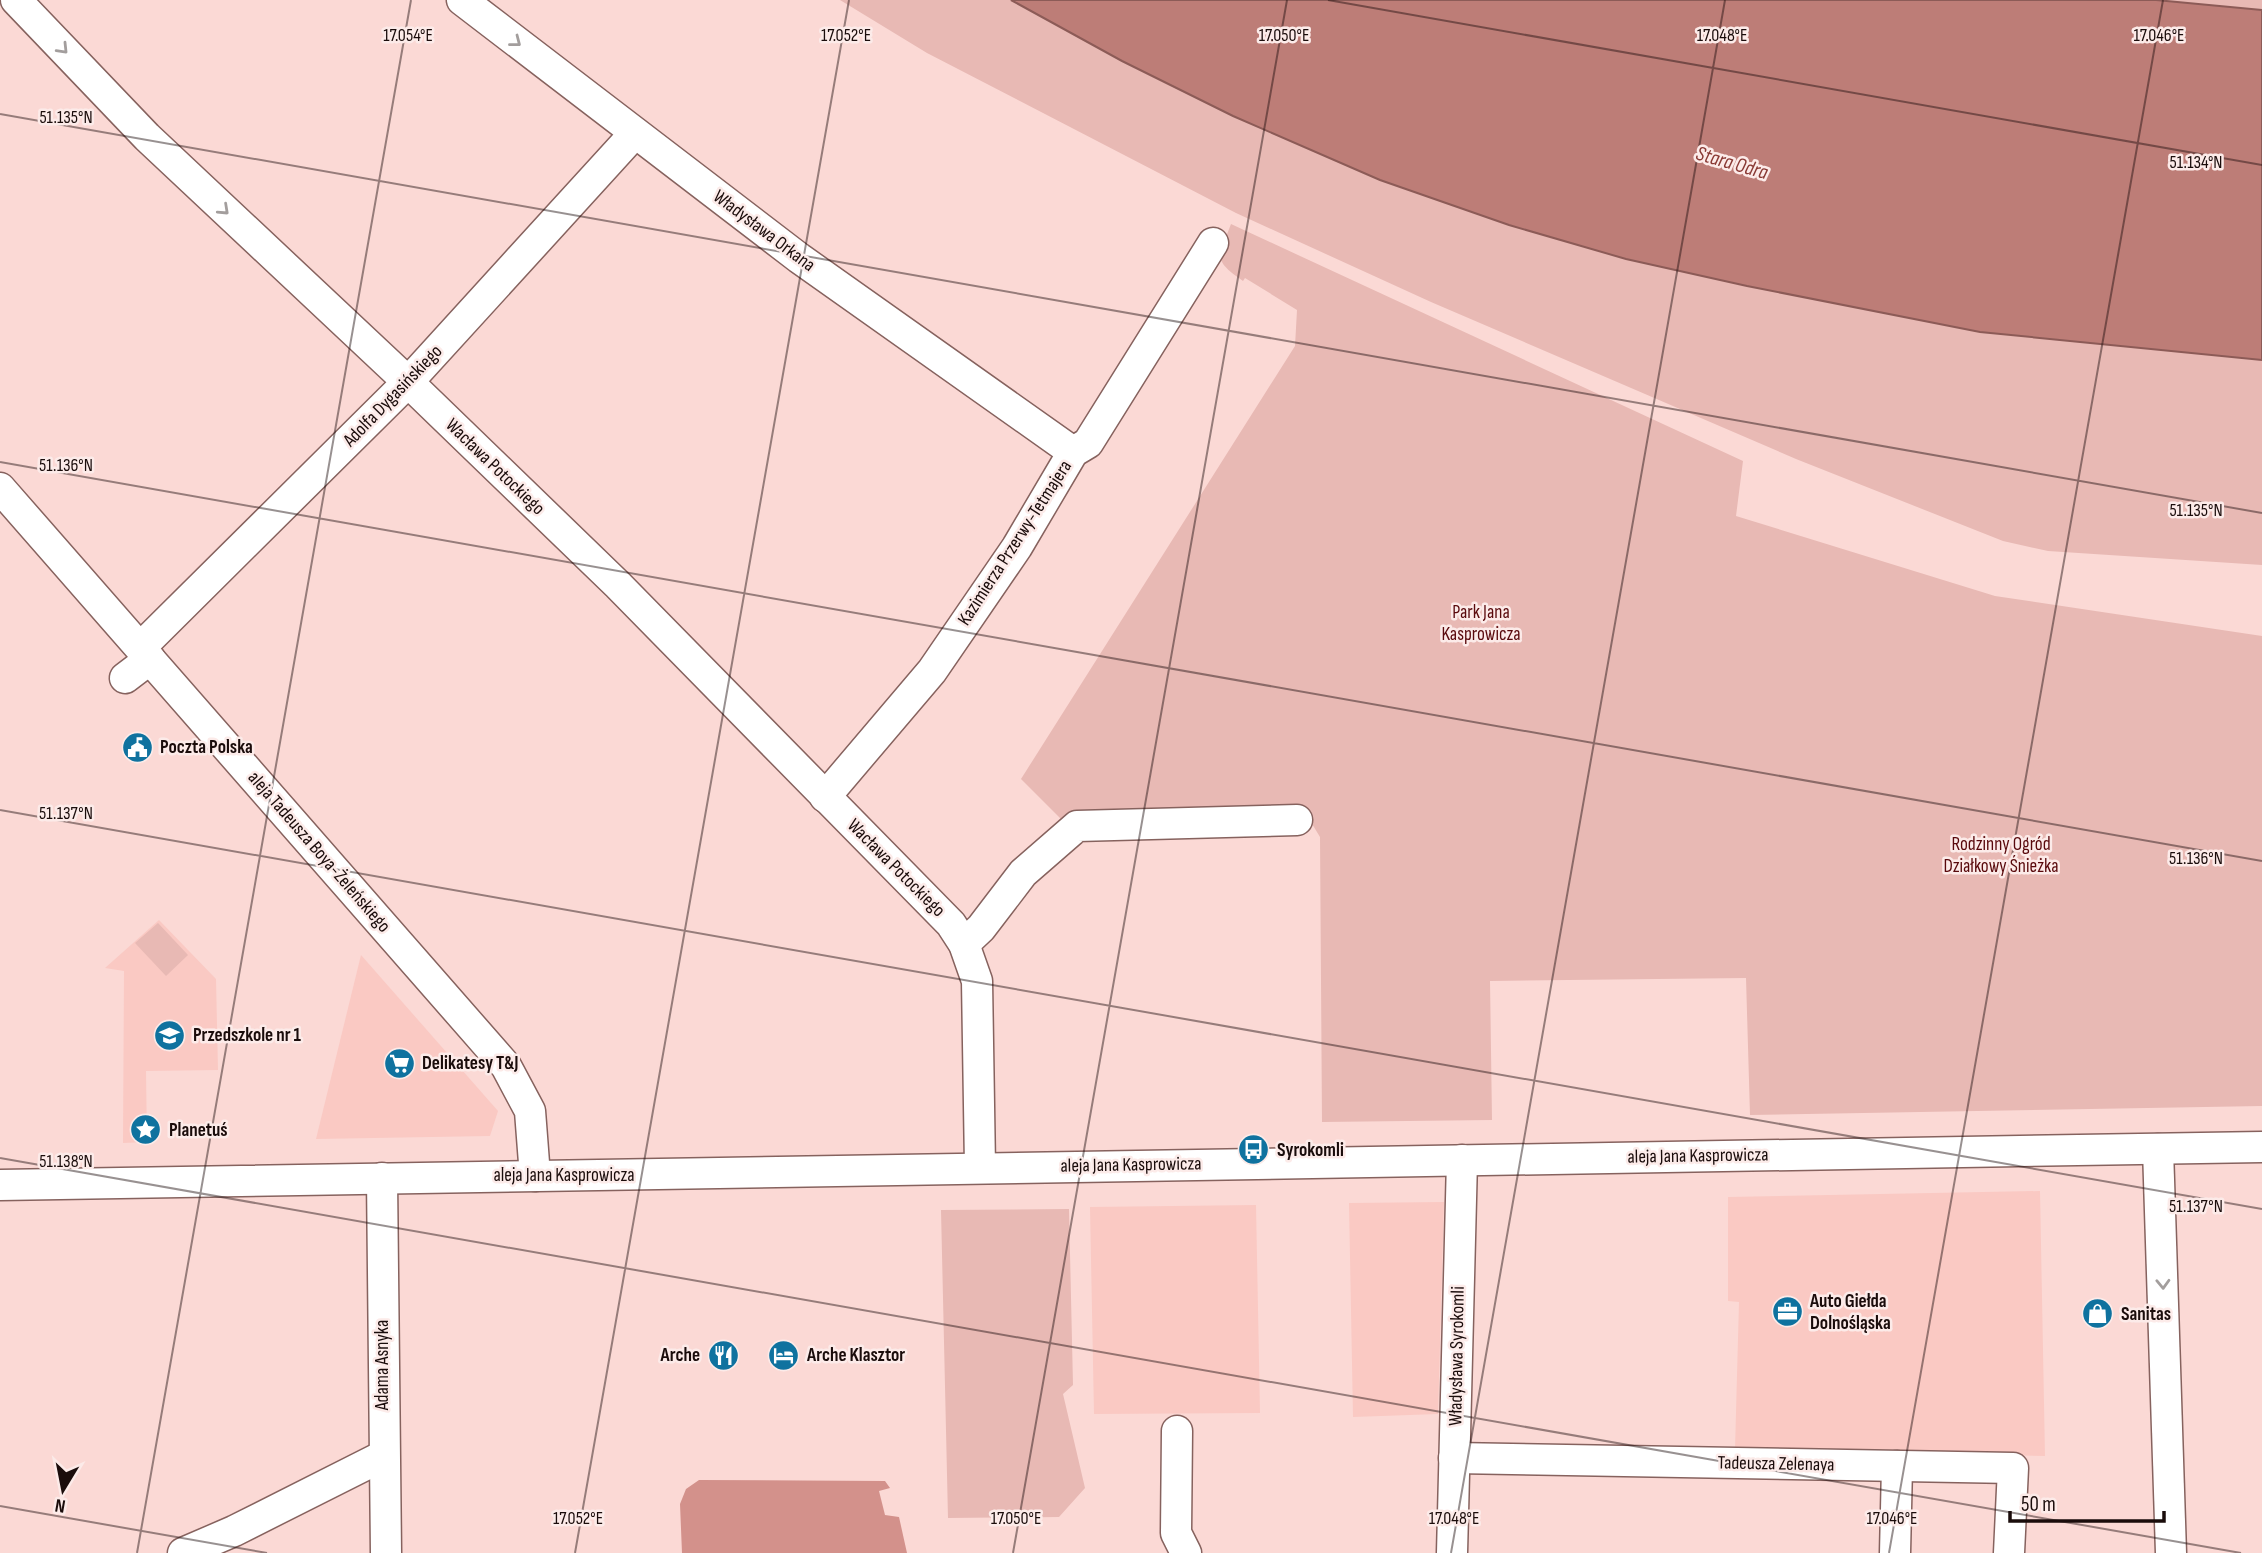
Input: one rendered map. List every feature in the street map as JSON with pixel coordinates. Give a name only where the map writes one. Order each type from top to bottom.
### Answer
[{"type":"street","name":"Wacława Potockiego","points":[[16,0],[146,137],[618,585],[951,924],[964,944],[977,981],[980,1167]]},
{"type":"street","name":"Władysława Orkana","points":[[462,0],[799,258],[1073,452]]},
{"type":"street","name":"Adolfa Dygasińskiego","points":[[125,678],[145,653],[408,383],[635,133]]},
{"type":"street","name":"Kazimierza Przerwy-Tetmajera","points":[[825,797],[932,671],[1017,547],[1073,452],[1088,443],[1213,243]]},
{"type":"street","name":"aleja Tadeusza Boya-Żeleńskiego","points":[[0,488],[506,1066],[530,1111],[535,1176]]},
{"type":"street","points":[[964,944],[981,928],[1023,873],[1077,826],[1297,820]]},
{"type":"street","name":"aleja Jana Kasprowicza","points":[[0,1185],[2262,1146]]},
{"type":"street","points":[[2158,1149],[2171,1553]]},
{"type":"street","name":"Władysława Syrokomli","points":[[1452,1553],[1462,1160]]},
{"type":"street","name":"Adama Asnyka","points":[[382,1178],[386,1553]]},
{"type":"street","points":[[1177,1431],[1176,1533],[1186,1553]]},
{"type":"street","points":[[183,1553],[234,1531],[383,1455]]},
{"type":"street","name":"Tadeusza Zelenaya","points":[[1454,1458],[2013,1468],[2009,1553]]},
{"type":"street","points":[[1895,1553],[1897,1466]]},
{"type":"shaded area","name":"Przedszkole nr 1","points":[[159,920],[216,979],[218,1070],[146,1071],[147,1142],[123,1143],[124,971],[105,968]]},
{"type":"shaded area","points":[[361,955],[498,1111],[490,1136],[316,1139]]},
{"type":"shaded area","points":[[2040,1191],[2045,1456],[1735,1449],[1739,1302],[1728,1301],[1728,1197]]},
{"type":"shaded area","points":[[1444,1202],[1438,1414],[1353,1417],[1349,1203]]},
{"type":"shaded area","points":[[1256,1205],[1260,1413],[1094,1414],[1090,1207]]},
{"type":"shaded area","points":[[699,1480],[885,1481],[890,1488],[879,1491],[885,1515],[899,1517],[907,1553],[682,1553],[680,1504],[686,1489]]},
{"type":"green space","points":[[840,0],[1011,0],[1122,61],[1233,116],[1380,180],[1509,225],[1626,259],[1980,332],[2262,360],[2262,565],[2048,551],[2003,541],[1796,459],[1431,302],[1236,213],[927,53]]},
{"type":"green space","points":[[2156,0],[2262,0],[2262,10]]},
{"type":"green space","points":[[1231,224],[1743,461],[1736,516],[1995,596],[2262,636],[2262,1106],[1750,1115],[1746,978],[1490,981],[1492,1120],[1322,1122],[1320,837],[1303,809],[1065,823],[1021,779],[1295,346],[1297,310],[1245,278],[1243,281],[1222,262],[1221,251]]},
{"type":"green space","points":[[158,923],[188,955],[166,976],[135,943]]},
{"type":"green space","points":[[1069,1209],[1073,1385],[1063,1394],[1085,1488],[1059,1517],[948,1518],[941,1210]]},
{"type":"water","name":"Stara Odra","points":[[1011,0],[2156,0],[2262,10],[2262,360],[1980,332],[1626,259],[1509,225],[1380,180],[1233,116],[1122,61]]},
{"type":"place","name":"Poczta Polska","points":[[137,747]]},
{"type":"place","name":"Przedszkole nr 1","points":[[170,1035]]},
{"type":"place","name":"Delikatesy T&J","points":[[399,1063]]},
{"type":"place","name":"Planetuś","points":[[146,1130]]},
{"type":"place","name":"Syrokomli","points":[[1254,1150]]},
{"type":"place","name":"Auto Giełda Dolnośląska","points":[[1787,1312]]},
{"type":"place","name":"Sanitas","points":[[2098,1314]]},
{"type":"place","name":"Arche","points":[[723,1355]]},
{"type":"place","name":"Arche Klasztor","points":[[784,1355]]},
{"type":"park label","name":"Park Jana Kasprowicza","points":[[1481,623]]},
{"type":"park label","name":"Rodzinny Ogród Działkowy Śnieżka","points":[[2001,855]]}]
